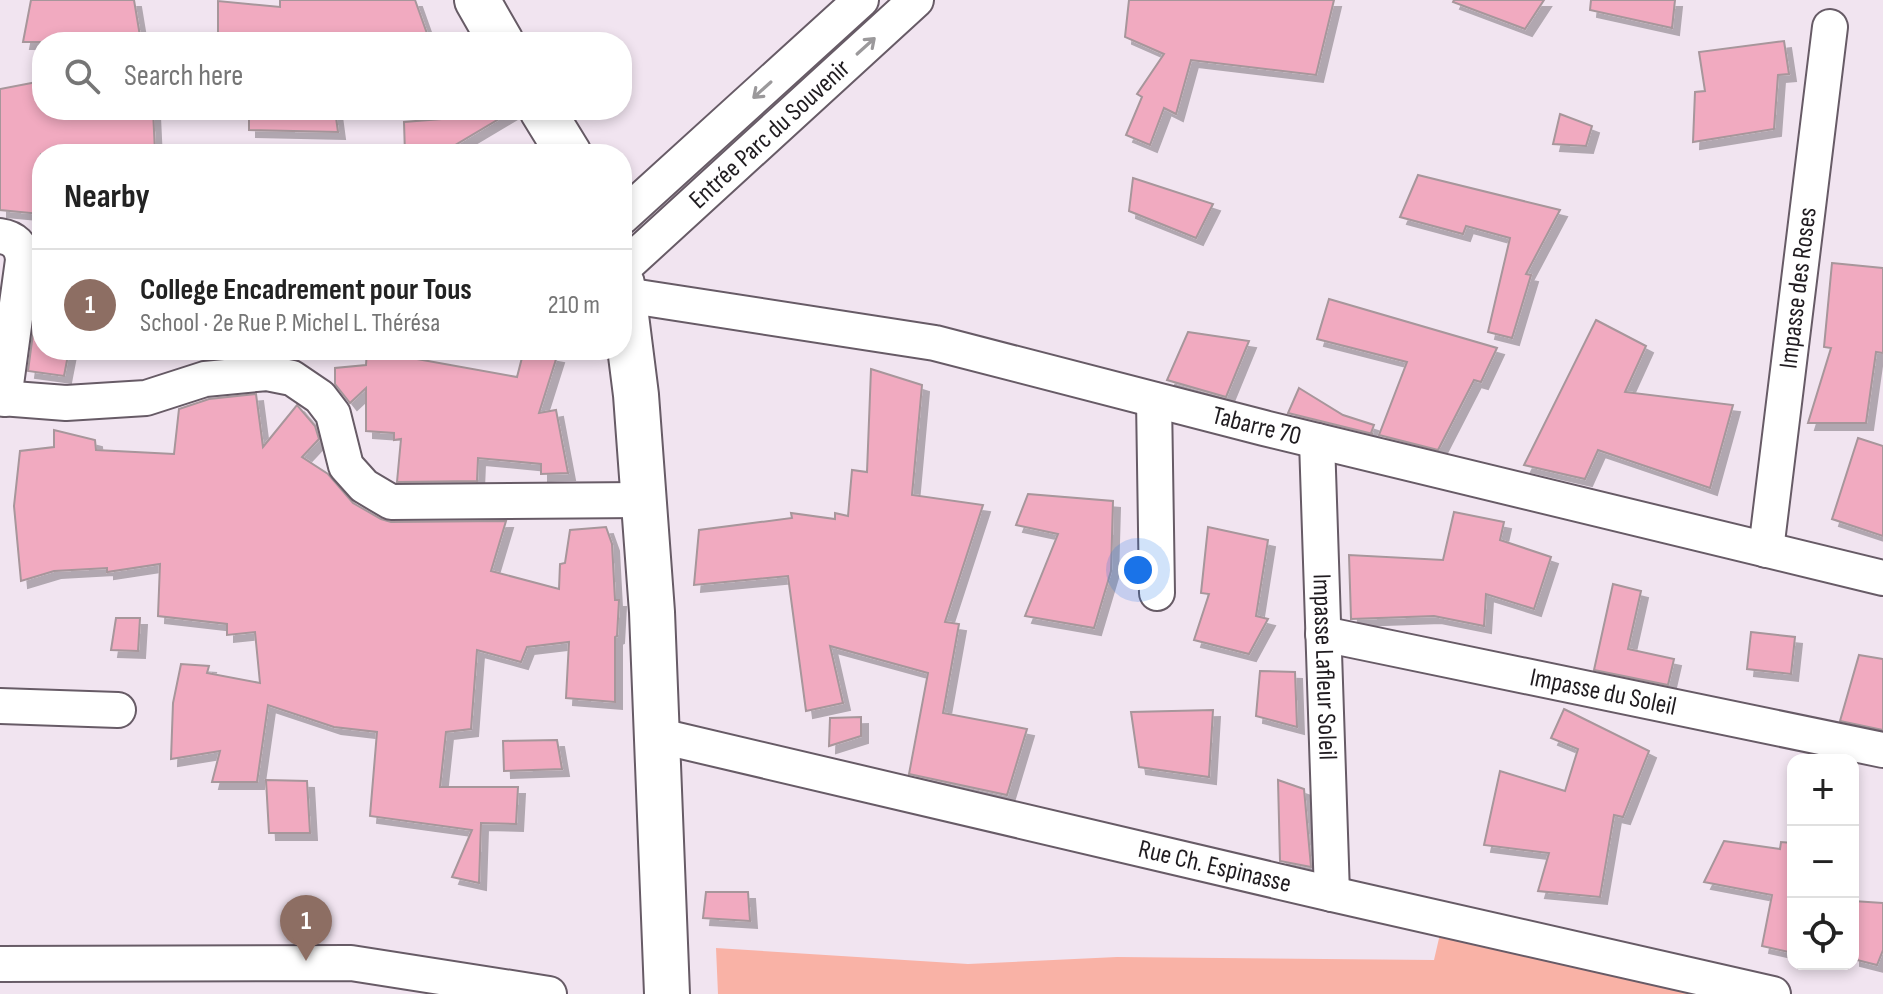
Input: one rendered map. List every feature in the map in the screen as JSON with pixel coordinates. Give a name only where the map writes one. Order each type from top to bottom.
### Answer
[{"type":"main road","points":[[477,0],[495,32]]},
{"type":"main road","points":[[548,120],[563,144]]},
{"type":"main road","points":[[632,360],[652,612],[667,994]]},
{"type":"street","name":"Entrée Parc du Souvenir","points":[[632,208],[861,0]]},
{"type":"street","name":"Entrée Parc du Souvenir","points":[[632,274],[916,0]]},
{"type":"street","name":"Impasse des Roses","points":[[1766,550],[1830,27]]},
{"type":"street","points":[[0,236],[13,240],[22,252],[2,399],[66,403],[146,398],[205,379],[267,373],[292,378],[320,397],[333,414],[346,466],[364,486],[391,502],[642,500]]},
{"type":"street","name":"Tabarre 70","points":[[632,285],[935,343],[1317,441],[1883,578]]},
{"type":"street","points":[[1154,400],[1157,593]]},
{"type":"street","name":"Impasse Lafleur Soleil","points":[[1317,441],[1332,894]]},
{"type":"street","name":"Impasse du Soleil","points":[[1323,634],[1883,750]]},
{"type":"street","points":[[0,706],[118,710]]},
{"type":"street","name":"Rue Ch. Espinasse","points":[[656,735],[1773,994]]},
{"type":"street","points":[[0,964],[351,963],[549,994]]},
{"type":"shaded area","points":[[1440,934],[1703,994],[718,994],[716,948],[968,964],[1117,957],[1434,960]]},
{"type":"building","points":[[31,0],[134,0],[139,32],[32,32],[32,42],[23,42]]},
{"type":"building","points":[[280,0],[415,0],[426,32],[218,32],[218,1],[280,7]]},
{"type":"building","points":[[1129,0],[1334,0],[1316,75],[1191,60],[1176,114],[1164,108],[1150,145],[1126,135],[1142,97],[1137,94],[1164,54],[1125,37]]},
{"type":"building","points":[[1454,0],[1544,0],[1525,29]]},
{"type":"building","points":[[1591,0],[1675,0],[1672,28],[1590,10]]},
{"type":"building","points":[[1784,41],[1789,74],[1778,75],[1774,129],[1693,142],[1695,92],[1705,91],[1699,52]]},
{"type":"building","points":[[32,83],[32,120],[153,120],[155,144],[32,144],[32,213],[0,210],[0,89]]},
{"type":"building","points":[[1560,114],[1592,126],[1586,146],[1553,144]]},
{"type":"building","points":[[249,120],[336,120],[338,132],[249,130]]},
{"type":"building","points":[[497,120],[457,144],[405,144],[404,122]]},
{"type":"building","points":[[1418,175],[1560,210],[1526,274],[1531,275],[1512,338],[1488,332],[1510,238],[1466,226],[1463,234],[1400,217]]},
{"type":"building","points":[[1133,178],[1213,204],[1196,238],[1129,211]]},
{"type":"building","points":[[1832,263],[1883,268],[1883,353],[1876,352],[1866,423],[1808,423],[1831,348],[1824,347]]},
{"type":"building","points":[[1329,299],[1497,348],[1481,382],[1474,380],[1438,450],[1379,435],[1407,362],[1317,339]]},
{"type":"building","points":[[1596,320],[1646,346],[1625,392],[1733,405],[1710,488],[1598,450],[1585,479],[1524,465]]},
{"type":"building","points":[[1188,332],[1249,341],[1226,397],[1167,380]]},
{"type":"building","points":[[32,341],[32,360],[67,360],[64,376],[28,371]]},
{"type":"building","points":[[366,360],[423,360],[517,377],[521,360],[556,360],[539,413],[556,410],[568,473],[541,474],[541,464],[478,458],[477,481],[397,482],[401,439],[394,440],[394,433],[366,431],[366,388],[350,403],[335,384],[335,368],[366,365]]},
{"type":"building","points":[[871,369],[922,385],[912,495],[983,505],[945,622],[959,624],[943,713],[1027,729],[1007,795],[909,774],[928,673],[830,646],[843,703],[806,711],[788,576],[694,585],[699,530],[792,518],[791,513],[835,519],[835,513],[848,516],[852,470],[867,472]]},
{"type":"building","points":[[1299,388],[1343,415],[1374,425],[1373,434],[1288,413]]},
{"type":"building","points":[[256,394],[263,447],[297,405],[315,426],[319,439],[302,457],[328,474],[353,503],[381,519],[391,522],[506,521],[491,571],[559,589],[560,564],[565,563],[570,530],[606,527],[612,544],[615,600],[619,600],[615,637],[615,702],[566,698],[569,642],[527,647],[521,662],[477,650],[471,729],[446,732],[440,787],[518,787],[516,824],[481,823],[479,883],[452,877],[472,830],[370,816],[377,732],[334,727],[268,705],[257,782],[212,782],[220,751],[171,759],[173,703],[181,664],[209,666],[207,673],[260,683],[255,632],[227,635],[227,624],[158,616],[160,564],[107,572],[107,568],[54,571],[21,581],[14,506],[20,451],[54,447],[54,430],[95,440],[96,450],[174,454],[179,409],[209,399]]},
{"type":"building","points":[[1858,438],[1883,446],[1883,536],[1832,519]]},
{"type":"building","points":[[1028,494],[1113,501],[1111,571],[1094,628],[1025,616],[1058,534],[1016,525]]},
{"type":"building","points":[[1454,512],[1504,522],[1500,540],[1551,557],[1534,609],[1486,594],[1484,626],[1434,616],[1351,619],[1349,555],[1443,560]]},
{"type":"building","points":[[1208,527],[1268,540],[1256,616],[1268,619],[1249,654],[1194,640],[1209,594],[1201,593]]},
{"type":"building","points":[[1613,584],[1641,591],[1628,649],[1674,659],[1668,685],[1594,670]]},
{"type":"building","points":[[116,618],[140,618],[138,651],[111,650]]},
{"type":"building","points":[[1751,632],[1795,637],[1791,674],[1747,669]]},
{"type":"building","points":[[1859,655],[1883,659],[1883,730],[1840,721]]},
{"type":"building","points":[[1260,671],[1295,672],[1297,727],[1256,716]]},
{"type":"building","points":[[1564,709],[1649,751],[1623,817],[1614,815],[1600,897],[1538,891],[1549,853],[1484,845],[1500,771],[1565,791],[1578,749],[1551,738]]},
{"type":"building","points":[[1213,710],[1209,777],[1139,767],[1131,712]]},
{"type":"building","points":[[861,717],[861,736],[829,746],[830,718]]},
{"type":"building","points":[[557,740],[562,769],[504,771],[503,741]]},
{"type":"building","points":[[266,780],[307,781],[310,833],[269,833]]},
{"type":"building","points":[[1278,780],[1304,789],[1311,867],[1280,861]]},
{"type":"building","points":[[1724,841],[1780,849],[1781,842],[1787,842],[1787,952],[1762,946],[1772,895],[1704,882]]},
{"type":"building","points":[[706,892],[748,892],[750,921],[703,918]]},
{"type":"building","points":[[1859,901],[1883,903],[1883,950],[1877,965],[1859,960]]},
{"type":"place","name":"College Encadrement pour Tous","points":[[306,961]]}]
